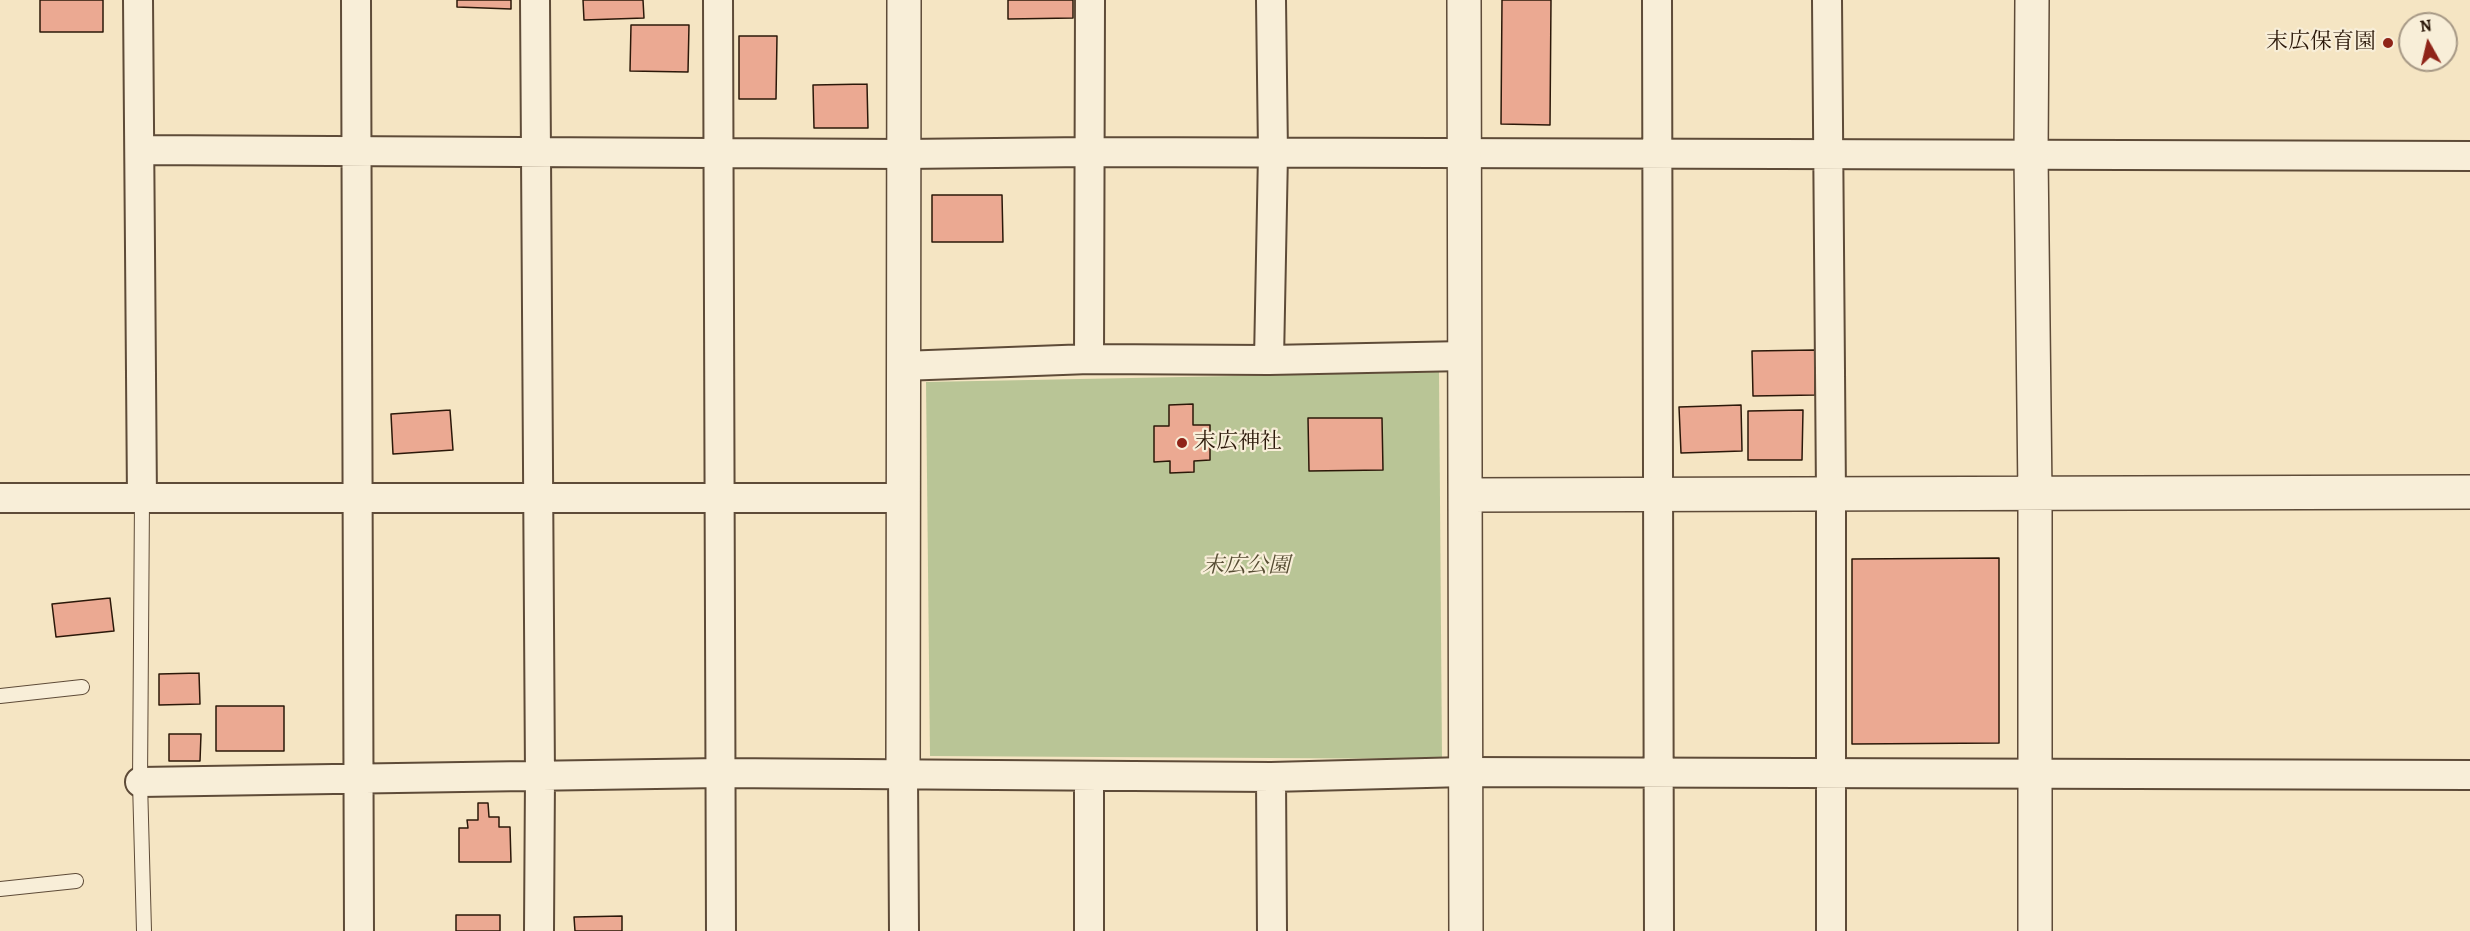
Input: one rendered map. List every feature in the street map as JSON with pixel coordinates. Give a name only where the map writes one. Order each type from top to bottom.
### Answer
[{"type":"street","points":[[138,0],[142,499]]},
{"type":"street","points":[[356,0],[359,931]]},
{"type":"street","points":[[535,0],[540,776],[538,931]]},
{"type":"street","points":[[718,0],[721,931]]},
{"type":"street","points":[[903,931],[904,0]]},
{"type":"street","points":[[1089,359],[1090,0]]},
{"type":"street","points":[[1269,360],[1273,153],[1271,0]]},
{"type":"street","points":[[1464,0],[1466,931]]},
{"type":"street","points":[[1658,0],[1659,931]]},
{"type":"street","points":[[1827,0],[1832,494],[1831,931]]},
{"type":"street","points":[[2032,0],[2031,155],[2036,495],[2035,931]]},
{"type":"street","points":[[140,150],[904,154],[1088,152],[2470,156]]},
{"type":"street","points":[[902,366],[1089,359],[1269,360],[1465,356]]},
{"type":"street","points":[[1466,495],[2470,492]]},
{"type":"street","points":[[0,498],[903,498]]},
{"type":"street","points":[[140,782],[720,773],[1271,777],[1465,772],[2470,775]]},
{"type":"street","points":[[1089,776],[1089,931]]},
{"type":"street","points":[[1271,777],[1272,931]]},
{"type":"lane","points":[[142,499],[140,782],[144,931]]},
{"type":"lane","points":[[0,696],[82,687]]},
{"type":"lane","points":[[0,889],[76,881]]},
{"type":"green space","name":"末広公園","points":[[1439,372],[1442,759],[930,756],[926,382]]},
{"type":"building","points":[[40,0],[103,0],[103,32],[40,32]]},
{"type":"building","points":[[457,0],[511,0],[511,9],[457,7]]},
{"type":"building","points":[[583,0],[643,0],[644,18],[584,20]]},
{"type":"building","points":[[1008,0],[1073,0],[1073,18],[1008,19]]},
{"type":"building","points":[[1502,0],[1551,0],[1550,125],[1501,124]]},
{"type":"building","points":[[631,25],[689,25],[688,72],[630,71]]},
{"type":"building","points":[[739,36],[777,36],[776,99],[739,99]]},
{"type":"building","points":[[867,84],[868,128],[814,128],[813,85]]},
{"type":"building","points":[[932,195],[1002,195],[1003,242],[932,242]]},
{"type":"building","points":[[1815,350],[1815,395],[1753,396],[1752,351]]},
{"type":"building","name":"末広神社","points":[[1193,404],[1193,425],[1210,425],[1210,460],[1194,461],[1194,472],[1170,473],[1170,461],[1154,462],[1154,426],[1169,426],[1169,405]]},
{"type":"building","points":[[1741,405],[1742,451],[1681,453],[1679,407]]},
{"type":"building","points":[[450,410],[453,450],[393,454],[391,414]]},
{"type":"building","points":[[1803,410],[1802,460],[1748,460],[1748,411]]},
{"type":"building","points":[[1308,418],[1382,418],[1383,470],[1309,471]]},
{"type":"building","points":[[1999,558],[1999,743],[1852,744],[1852,559]]},
{"type":"building","points":[[110,598],[114,631],[56,637],[52,604]]},
{"type":"building","points":[[199,673],[200,704],[159,705],[159,674]]},
{"type":"building","points":[[216,706],[284,706],[284,751],[216,751]]},
{"type":"building","points":[[169,734],[201,734],[200,761],[169,761]]},
{"type":"building","points":[[478,803],[488,803],[489,817],[499,817],[499,827],[510,827],[511,862],[459,862],[459,828],[468,828],[467,820],[478,820]]},
{"type":"building","points":[[456,915],[500,915],[500,931],[456,931]]},
{"type":"building","points":[[622,916],[622,931],[575,931],[574,917]]},
{"type":"place","name":"末広保育園","points":[[2388,43]]},
{"type":"place","name":"末広神社","points":[[1182,443]]}]
